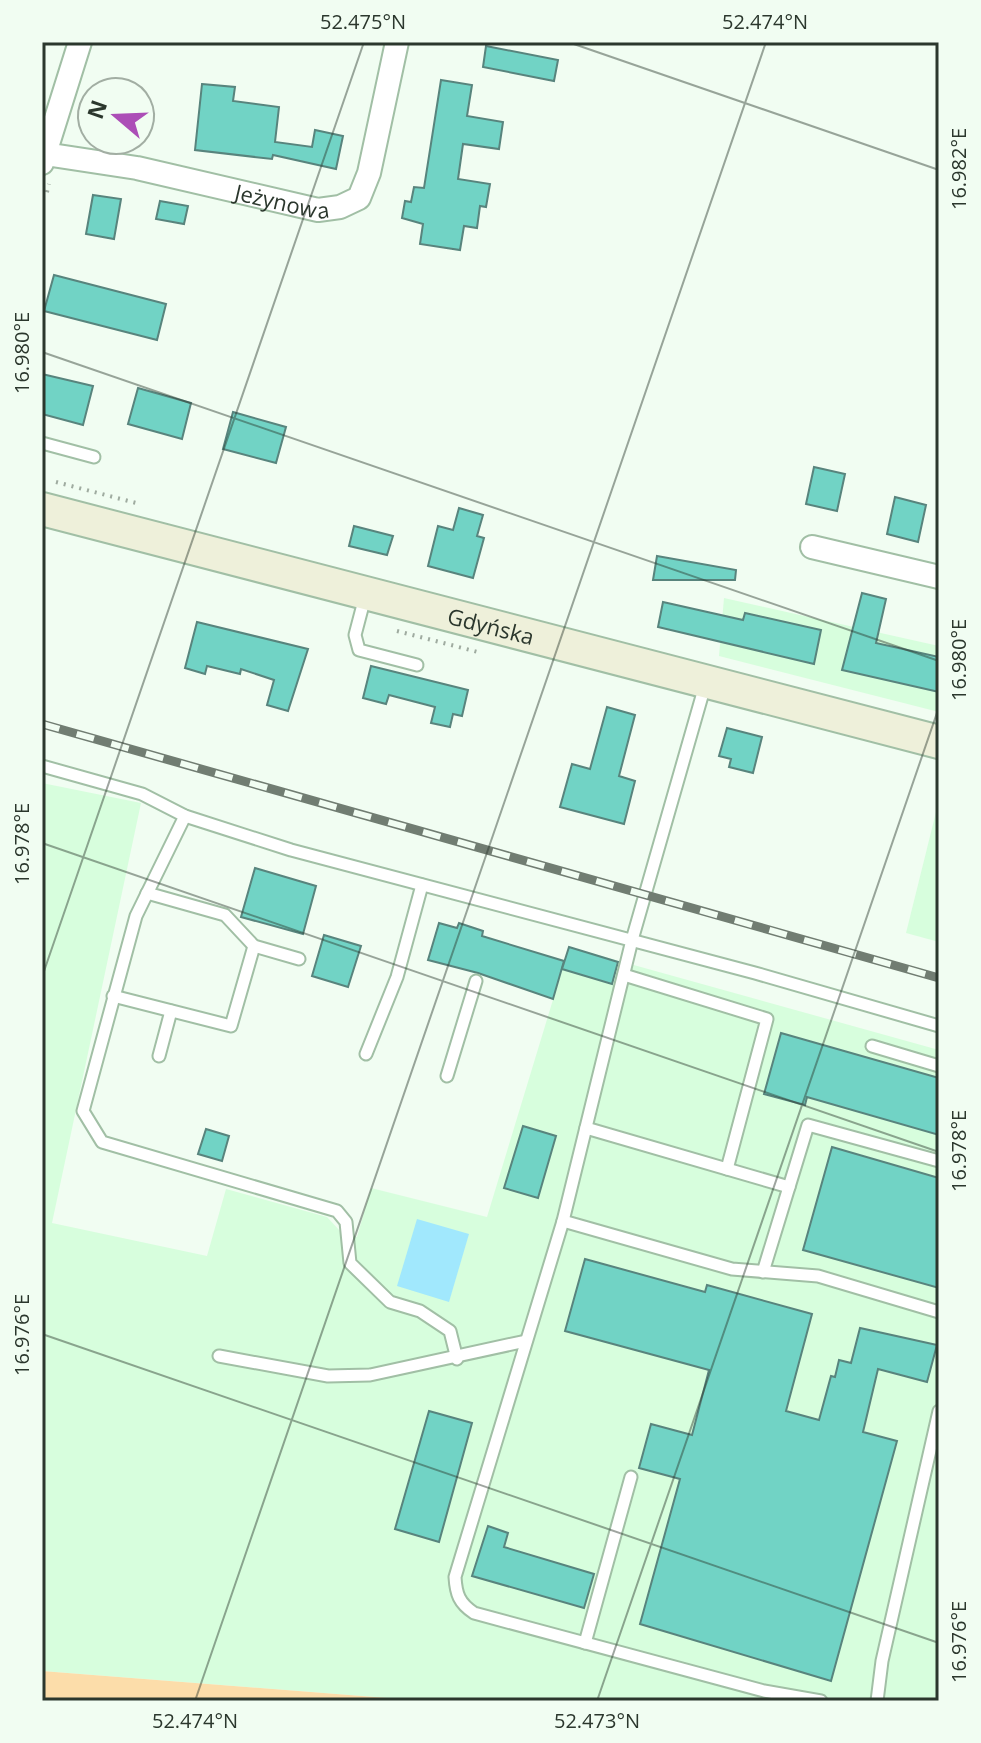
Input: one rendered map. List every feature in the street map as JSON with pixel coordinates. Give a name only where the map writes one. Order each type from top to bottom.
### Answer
[{"type":"main road","name":"Gdyńska","points":[[42,509],[939,742]]},
{"type":"street","points":[[43,159],[50,107],[80,42]]},
{"type":"street","name":"Jeżynowa","points":[[43,159],[137,168],[318,210],[340,207],[359,198],[369,173],[397,42]]},
{"type":"street","points":[[812,547],[939,577]]},
{"type":"lane","points":[[42,443],[94,457]]},
{"type":"lane","points":[[366,592],[355,635],[359,650],[417,665]]},
{"type":"lane","points":[[706,682],[632,940],[563,1221],[455,1577],[456,1593],[463,1605],[474,1613],[764,1691],[821,1701]]},
{"type":"lane","points":[[42,766],[142,794],[185,816],[291,850],[632,940],[939,1026]]},
{"type":"lane","points":[[185,816],[136,916],[83,1111],[102,1142],[337,1211],[346,1222],[350,1263],[390,1302],[420,1311],[450,1331],[457,1359]]},
{"type":"lane","points":[[366,1054],[397,977],[422,885]]},
{"type":"lane","points":[[147,893],[225,915],[254,946],[299,959]]},
{"type":"lane","points":[[113,996],[231,1026],[254,946]]},
{"type":"lane","points":[[624,975],[767,1019],[727,1169]]},
{"type":"lane","points":[[447,1076],[476,981]]},
{"type":"lane","points":[[159,1056],[171,1011]]},
{"type":"lane","points":[[872,1046],[939,1066]]},
{"type":"lane","points":[[763,1272],[808,1125],[939,1161]]},
{"type":"lane","points":[[586,1128],[789,1187]]},
{"type":"lane","points":[[563,1221],[732,1269],[818,1276],[939,1312]]},
{"type":"lane","points":[[219,1356],[328,1376],[370,1375],[457,1359],[526,1341]]},
{"type":"lane","points":[[877,1701],[939,1411]]},
{"type":"lane","points":[[585,1643],[631,1477]]},
{"type":"shaded area","points":[[724,598],[939,646],[939,712],[719,656]]},
{"type":"shaded area","points":[[42,783],[141,803],[52,1223],[207,1256],[226,1189],[327,1217],[340,1231],[357,1237],[371,1188],[487,1217],[569,947],[939,1050],[939,1701],[425,1701],[42,1671]]},
{"type":"shaded area","points":[[939,800],[939,942],[906,933]]},
{"type":"shaded area","points":[[42,1671],[425,1701],[42,1701]]},
{"type":"water","points":[[417,1219],[469,1234],[449,1302],[397,1286]]},
{"type":"building","points":[[486,46],[558,60],[554,81],[483,67]]},
{"type":"building","points":[[441,80],[472,85],[467,116],[503,122],[499,149],[463,144],[458,179],[490,184],[486,207],[480,206],[477,228],[464,226],[460,250],[420,244],[423,224],[402,218],[405,201],[411,202],[414,187],[424,188]]},
{"type":"building","points":[[202,84],[235,87],[233,101],[279,107],[275,142],[312,147],[315,130],[343,136],[336,169],[273,155],[272,159],[195,150]]},
{"type":"building","points":[[93,195],[121,199],[114,239],[86,234]]},
{"type":"building","points":[[160,201],[188,206],[184,224],[156,219]]},
{"type":"building","points":[[54,275],[166,304],[157,340],[44,311]]},
{"type":"building","points":[[42,374],[93,386],[83,425],[42,414]]},
{"type":"building","points":[[138,388],[191,403],[182,439],[128,424]]},
{"type":"building","points":[[233,412],[286,427],[276,463],[223,449]]},
{"type":"building","points":[[814,467],[845,474],[837,511],[806,504]]},
{"type":"building","points":[[895,497],[926,505],[918,542],[887,534]]},
{"type":"building","points":[[459,508],[483,515],[477,536],[484,538],[473,578],[428,566],[438,526],[453,530]]},
{"type":"building","points":[[354,526],[393,536],[387,555],[349,546]]},
{"type":"building","points":[[657,556],[736,570],[735,580],[653,580]]},
{"type":"building","points":[[862,593],[886,599],[876,643],[939,657],[939,692],[842,670]]},
{"type":"building","points":[[663,602],[743,620],[745,613],[821,630],[814,664],[658,627]]},
{"type":"building","points":[[197,622],[308,649],[288,711],[267,705],[274,680],[241,669],[240,674],[207,666],[205,674],[185,668]]},
{"type":"building","points":[[371,666],[468,690],[462,716],[453,714],[450,727],[431,723],[435,707],[389,695],[386,704],[363,698]]},
{"type":"building","points":[[607,707],[635,715],[619,776],[635,781],[624,824],[560,807],[572,764],[590,769]]},
{"type":"building","points":[[727,728],[762,737],[753,773],[729,767],[731,759],[719,756]]},
{"type":"building","points":[[255,868],[316,886],[303,934],[241,917]]},
{"type":"building","points":[[439,923],[457,928],[459,923],[483,931],[482,936],[564,961],[553,999],[478,973],[428,960]]},
{"type":"building","points":[[324,935],[361,946],[348,987],[312,976]]},
{"type":"building","points":[[569,947],[618,962],[612,984],[562,969]]},
{"type":"building","points":[[781,1033],[939,1078],[939,1135],[807,1097],[805,1105],[764,1094]]},
{"type":"building","points":[[523,1126],[556,1136],[538,1198],[504,1188]]},
{"type":"building","points":[[206,1129],[229,1136],[222,1161],[198,1154]]},
{"type":"building","points":[[832,1147],[939,1178],[939,1288],[803,1250]]},
{"type":"building","points":[[585,1259],[705,1292],[707,1285],[812,1314],[786,1411],[819,1420],[831,1376],[835,1377],[839,1360],[851,1363],[860,1328],[937,1345],[927,1382],[878,1369],[863,1432],[897,1441],[831,1681],[640,1624],[680,1479],[639,1468],[651,1424],[692,1435],[709,1370],[565,1331]]},
{"type":"building","points":[[429,1411],[472,1423],[439,1542],[395,1529]]},
{"type":"building","points":[[488,1526],[508,1533],[504,1547],[594,1574],[584,1608],[472,1576]]},
{"type":"railway","points":[[42,724],[939,978]]}]
